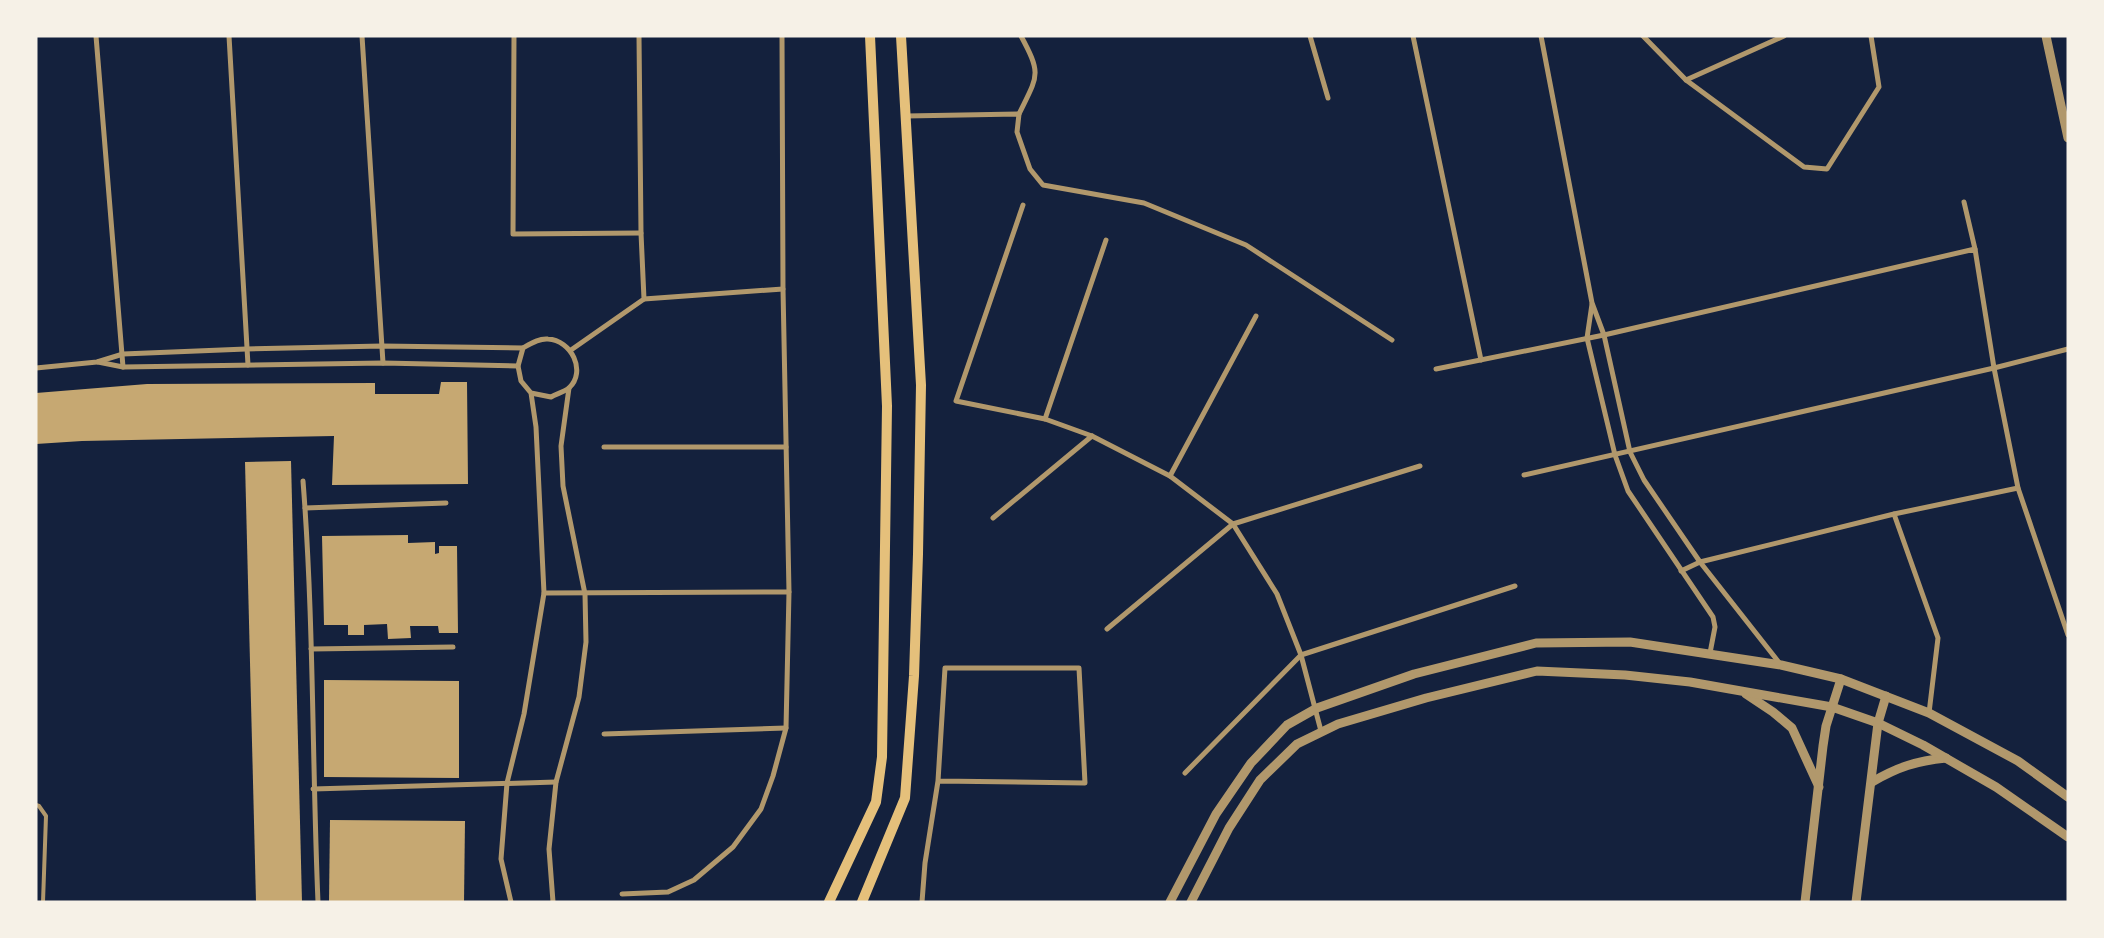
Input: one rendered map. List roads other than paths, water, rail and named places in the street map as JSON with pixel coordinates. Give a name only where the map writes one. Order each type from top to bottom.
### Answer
[{"type":"main road","points":[[829,902],[857,846],[876,802],[882,757],[886,584],[887,406],[870,36]]},
{"type":"main road","points":[[862,902],[905,798],[914,676],[919,544],[921,385],[901,36]]},
{"type":"street","points":[[96,36],[123,367]]},
{"type":"street","points":[[229,36],[248,366]]},
{"type":"street","points":[[362,36],[383,363]]},
{"type":"street","points":[[514,36],[513,234],[641,233]]},
{"type":"street","points":[[639,36],[641,233],[644,299]]},
{"type":"street","points":[[622,894],[668,892],[694,880],[733,847],[761,809],[773,776],[786,728],[789,592],[783,289],[782,36]]},
{"type":"street","points":[[1021,36],[1034,60],[1037,72],[1019,114],[1017,132],[1030,169],[1043,185],[1144,203],[1246,245],[1392,340]]},
{"type":"street","points":[[1310,36],[1328,98]]},
{"type":"street","points":[[1413,36],[1481,360]]},
{"type":"street","points":[[1541,36],[1592,304],[1604,335],[1630,452],[1644,480],[1700,562],[1781,665]]},
{"type":"street","points":[[1643,36],[1686,80],[1804,167],[1827,169],[1879,86],[1871,36]]},
{"type":"street","points":[[1686,80],[1784,36]]},
{"type":"street","points":[[2046,36],[2068,138]]},
{"type":"street","points":[[906,116],[1019,114]]},
{"type":"street","points":[[1964,202],[1975,249],[1994,368],[2018,488],[2068,635]]},
{"type":"street","points":[[1022,205],[956,401],[1045,419],[1092,436],[1170,476],[1233,524],[1276,594],[1301,655],[1322,730]]},
{"type":"street","points":[[1045,419],[1106,240]]},
{"type":"street","points":[[1436,369],[1604,335],[1975,249]]},
{"type":"street","points":[[570,350],[644,299],[783,289]]},
{"type":"street","points":[[1592,304],[1587,338],[1615,455],[1628,491],[1713,617],[1715,628],[1710,653]]},
{"type":"street","points":[[1170,476],[1256,316]]},
{"type":"street","points":[[36,368],[98,362],[122,354],[246,348],[382,346],[523,348],[536,341],[548,338],[561,342],[570,350],[576,362],[576,376],[569,388],[561,446],[563,486],[585,594],[586,642],[579,697],[556,782],[549,849],[553,902]]},
{"type":"street","points":[[511,902],[501,859],[507,783],[524,714],[544,593],[539,469],[531,393],[521,381],[518,366],[523,348]]},
{"type":"street","points":[[1524,476],[1994,368],[2068,349]]},
{"type":"street","points":[[98,362],[123,367],[383,363],[518,366]]},
{"type":"street","points":[[531,393],[551,397],[569,388]]},
{"type":"street","points":[[993,518],[1092,436]]},
{"type":"street","points":[[604,447],[786,447]]},
{"type":"street","points":[[1107,629],[1233,524],[1420,466]]},
{"type":"street","points":[[303,482],[311,649],[313,789],[318,902]]},
{"type":"street","points":[[1681,571],[1700,562],[1894,514],[2018,488]]},
{"type":"street","points":[[305,508],[446,503]]},
{"type":"street","points":[[1894,514],[1938,638],[1929,713]]},
{"type":"street","points":[[1185,773],[1301,655],[1515,586]]},
{"type":"street","points":[[544,593],[789,592]]},
{"type":"street","points":[[1170,902],[1216,814],[1251,763],[1287,725],[1317,708],[1414,674],[1536,643],[1630,642],[1781,665],[1841,679],[1929,713],[2018,761],[2068,797]]},
{"type":"street","points":[[311,649],[453,646]]},
{"type":"street","points":[[922,902],[925,863],[938,781],[945,668],[1079,668],[1085,783],[938,781]]},
{"type":"street","points":[[1191,902],[1229,828],[1260,780],[1297,744],[1322,730],[1426,698],[1537,671],[1625,675],[1690,682],[1832,707],[1878,723],[1946,758],[1996,787],[2068,837]]},
{"type":"street","points":[[1805,902],[1820,788],[1823,746],[1841,679]]},
{"type":"street","points":[[1741,691],[1773,712],[1792,728],[1820,788]]},
{"type":"street","points":[[1856,902],[1878,723],[1886,696]]},
{"type":"street","points":[[604,734],[786,728]]},
{"type":"street","points":[[1872,782],[1915,761],[1946,758]]},
{"type":"street","points":[[313,789],[556,782]]},
{"type":"lane","points":[[36,805],[39,806],[46,816],[43,902]]}]
